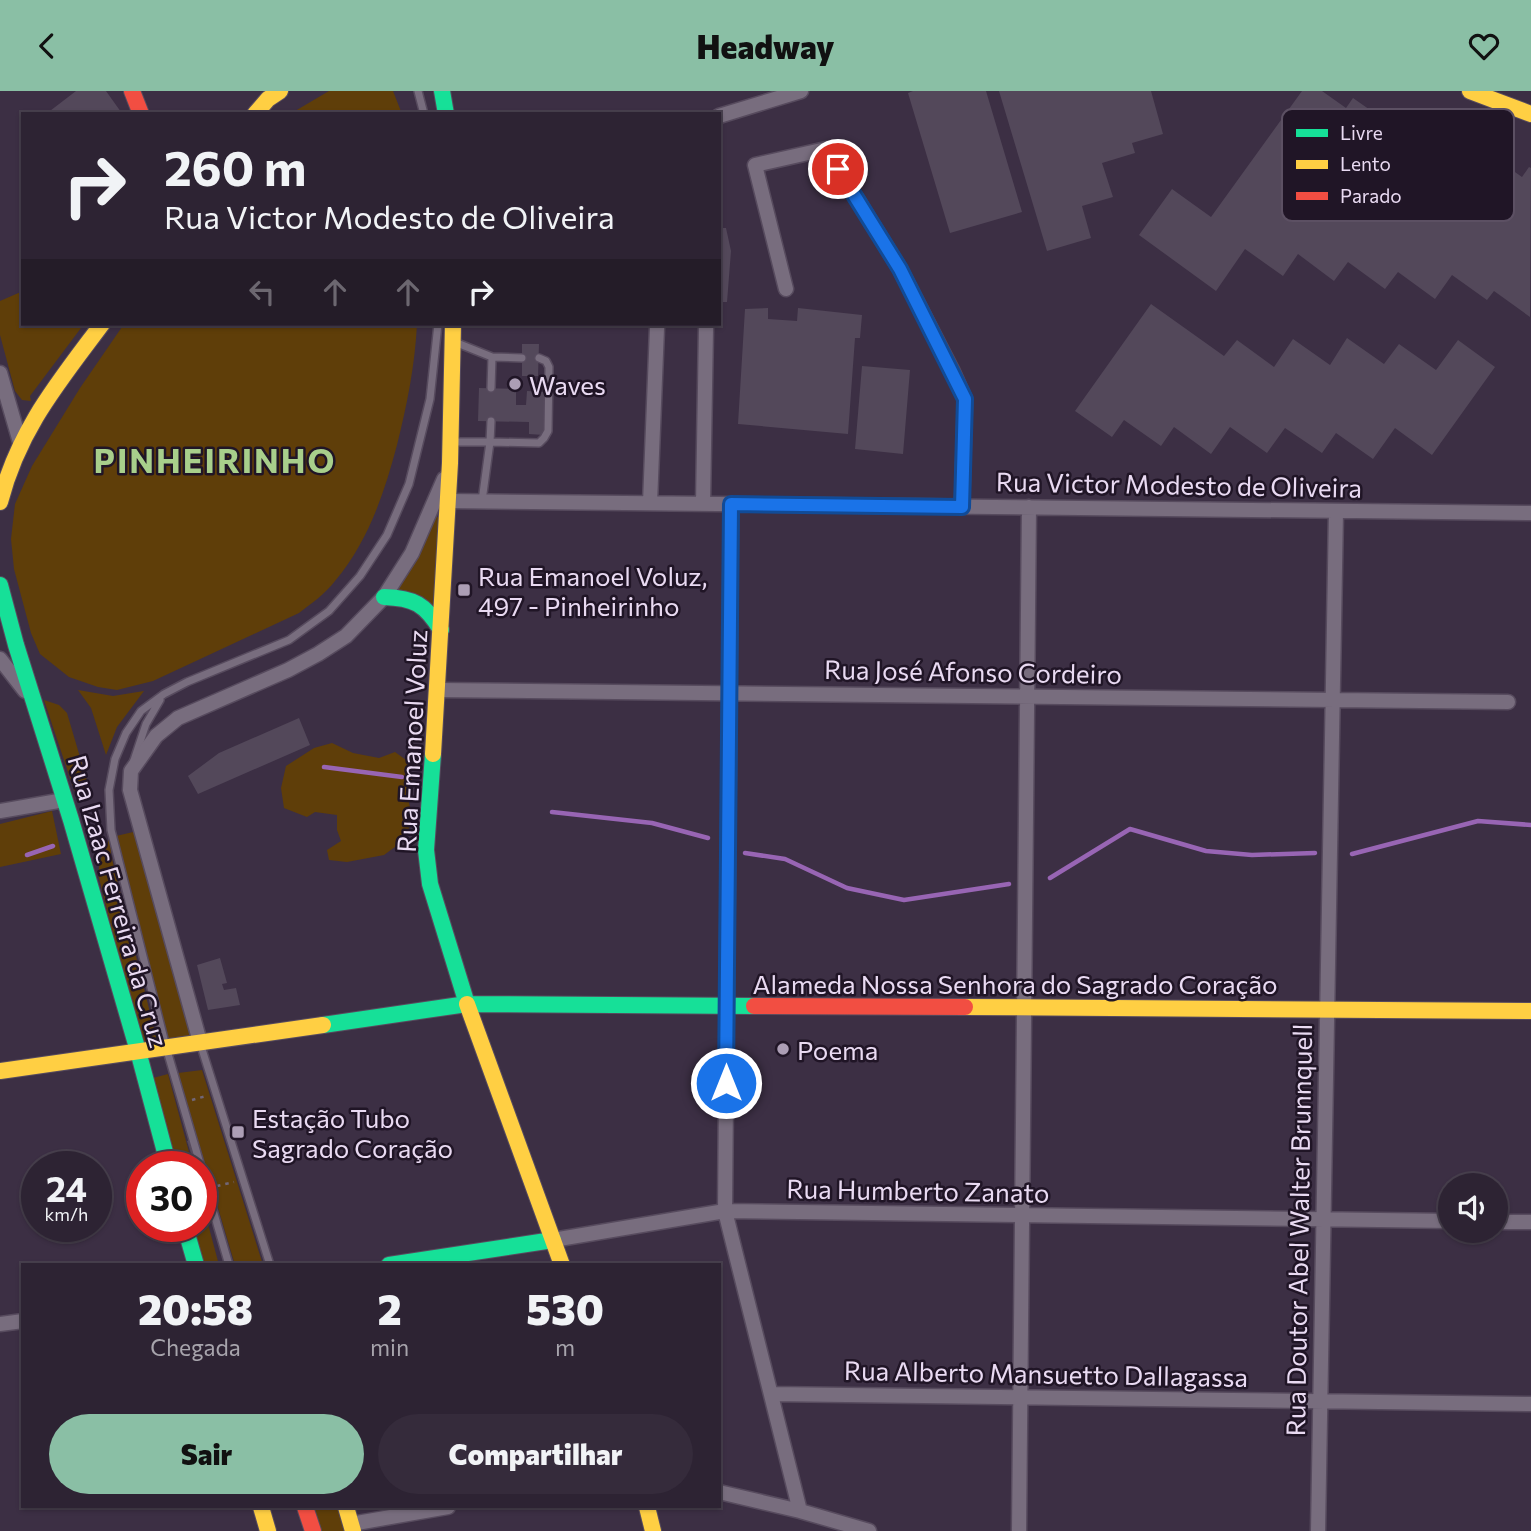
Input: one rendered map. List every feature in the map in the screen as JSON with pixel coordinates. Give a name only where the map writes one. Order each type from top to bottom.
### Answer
[{"type":"main road","points":[[132,91],[140,112]]},
{"type":"main road","points":[[257,112],[268,99],[281,91]]},
{"type":"main road","points":[[442,91],[446,112]]},
{"type":"main road","points":[[1470,91],[1531,114]]},
{"type":"main road","points":[[0,502],[20,442],[34,418],[101,326]]},
{"type":"main road","name":"Rua Emanoel Voluz","points":[[453,326],[442,630],[427,862],[430,884],[467,1003],[561,1263]]},
{"type":"main road","points":[[0,585],[11,633],[33,701]]},
{"type":"main road","points":[[384,597],[402,597],[419,603],[433,614],[442,630]]},
{"type":"main road","name":"Rua Izaac Ferreira da Cruz","points":[[33,701],[89,879],[165,1151]]},
{"type":"main road","name":"Alameda Nossa Senhora do Sagrado Coração","points":[[0,1071],[467,1003],[1531,1011]]},
{"type":"main road","name":"Rua Humberto Zanato","points":[[402,1263],[552,1240]]},
{"type":"main road","points":[[189,1242],[195,1263]]},
{"type":"main road","points":[[261,1508],[268,1531]]},
{"type":"main road","points":[[305,1508],[310,1531]]},
{"type":"main road","points":[[346,1508],[352,1528]]},
{"type":"main road","points":[[647,1508],[653,1531]]},
{"type":"street","points":[[721,115],[802,91]]},
{"type":"street","points":[[786,289],[755,165],[826,149],[900,269],[965,399],[962,507]]},
{"type":"street","points":[[650,503],[657,328]]},
{"type":"street","points":[[703,504],[706,328]]},
{"type":"street","points":[[0,373],[20,442]]},
{"type":"street","points":[[200,1042],[130,790],[131,771],[156,736],[178,718],[288,670],[346,636],[384,597],[412,553],[450,463]]},
{"type":"street","name":"Rua Victor Modesto de Oliveira","points":[[448,501],[1531,513]]},
{"type":"street","points":[[731,504],[725,1212],[800,1511]]},
{"type":"street","points":[[1019,1531],[1029,507]]},
{"type":"street","name":"Rua Doutor Abel Walter Brunnquell","points":[[1318,1531],[1336,511]]},
{"type":"street","name":"Rua Izaac Ferreira da Cruz","points":[[0,659],[33,701]]},
{"type":"street","name":"Rua José Afonso Cordeiro","points":[[438,689],[1508,702]]},
{"type":"street","points":[[0,811],[64,800]]},
{"type":"street","name":"Rua Humberto Zanato","points":[[552,1240],[725,1212],[1438,1221]]},
{"type":"street","points":[[1508,1222],[1531,1222]]},
{"type":"street","points":[[0,1324],[21,1321]]},
{"type":"street","name":"Rua Alberto Mansuetto Dallagassa","points":[[771,1394],[1531,1404]]},
{"type":"street","points":[[721,1492],[869,1531]]},
{"type":"street","points":[[352,1528],[443,1508]]},
{"type":"lane","points":[[418,91],[423,112]]},
{"type":"lane","points":[[196,1151],[114,845],[109,815],[111,775],[120,745],[141,711],[164,694],[187,682],[289,640],[329,611],[359,576],[387,535],[409,484],[430,399],[438,326]]},
{"type":"lane","points":[[452,341],[492,357],[522,358]]},
{"type":"lane","points":[[491,388],[492,357]]},
{"type":"lane","points":[[449,442],[539,443],[548,432],[549,367],[546,361],[539,358]]},
{"type":"lane","points":[[482,501],[491,421]]},
{"type":"lane","points":[[131,771],[146,724],[164,694]]},
{"type":"lane","points":[[200,1042],[269,1263]]},
{"type":"lane","points":[[217,1223],[228,1263]]},
{"type":"path","points":[[182,1103],[216,1093]]},
{"type":"path","points":[[217,1186],[243,1179]]},
{"type":"shaded area","points":[[329,91],[393,91],[401,112],[293,112]]},
{"type":"shaded area","points":[[21,292],[21,326],[82,326],[30,396],[31,401],[22,400],[15,391],[0,335],[0,301]]},
{"type":"shaded area","points":[[123,326],[417,326],[407,400],[386,481],[366,534],[335,581],[299,613],[153,681],[117,690],[69,677],[40,654],[31,633],[14,569],[11,539],[15,504],[32,466]]},
{"type":"shaded area","points":[[434,516],[443,518],[438,615],[395,591]]},
{"type":"shaded area","points":[[78,690],[113,696],[144,691],[117,727],[106,755],[91,708]]},
{"type":"shaded area","points":[[44,700],[59,705],[67,713],[90,791],[79,793],[74,790]]},
{"type":"shaded area","points":[[332,743],[353,753],[379,758],[395,752],[406,760],[412,775],[409,803],[411,825],[399,844],[384,855],[347,862],[329,860],[327,850],[341,841],[337,830],[337,815],[315,812],[307,817],[284,808],[281,788],[286,766],[314,748]]},
{"type":"shaded area","points":[[52,811],[61,854],[0,867],[0,824]]},
{"type":"shaded area","points":[[142,830],[193,1037],[166,1041],[116,836]]},
{"type":"shaded area","points":[[110,837],[111,855],[157,1041],[140,1043],[98,874],[100,861]]},
{"type":"shaded area","points":[[202,1070],[262,1263],[234,1263],[217,1204],[217,1151],[201,1151],[178,1073]]},
{"type":"shaded area","points":[[168,1074],[189,1151],[173,1151],[153,1078]]},
{"type":"shaded area","points":[[197,1242],[213,1242],[218,1263],[202,1263]]},
{"type":"shaded area","points":[[311,1508],[339,1508],[347,1531],[319,1531]]},
{"type":"building","points":[[76,91],[106,91],[121,112],[49,112]]},
{"type":"building","points":[[986,91],[1022,212],[950,233],[908,93]]},
{"type":"building","points":[[999,91],[1151,91],[1163,134],[1132,143],[1135,153],[1102,163],[1113,197],[1082,206],[1091,238],[1047,251]]},
{"type":"building","points":[[1302,91],[1322,91],[1346,108],[1353,98],[1369,109],[1289,109]]},
{"type":"building","points":[[1282,119],[1282,221],[1514,221],[1514,171],[1522,177],[1529,167],[1530,317],[1494,291],[1487,300],[1452,275],[1435,299],[1398,272],[1385,289],[1348,262],[1334,281],[1298,254],[1283,276],[1245,249],[1216,291],[1139,235],[1172,189],[1211,217]]},
{"type":"building","points":[[721,228],[726,228],[731,251],[727,302],[721,302]]},
{"type":"building","points":[[1151,304],[1224,356],[1237,340],[1274,367],[1293,339],[1330,365],[1347,338],[1384,364],[1399,344],[1436,370],[1458,340],[1495,367],[1432,455],[1395,428],[1373,459],[1336,433],[1322,453],[1285,428],[1267,453],[1230,427],[1211,454],[1174,427],[1161,446],[1124,420],[1112,437],[1075,411]]},
{"type":"building","points":[[768,308],[768,319],[797,321],[798,308],[862,315],[860,338],[855,338],[848,434],[738,424],[745,309]]},
{"type":"building","points":[[522,344],[539,344],[538,376],[522,376]]},
{"type":"building","points":[[862,366],[910,370],[903,454],[855,449]]},
{"type":"building","points":[[479,388],[516,389],[516,405],[526,405],[527,391],[545,392],[544,435],[529,434],[529,422],[478,421]]},
{"type":"building","points":[[299,718],[310,745],[198,794],[188,776],[219,753]]},
{"type":"building","points":[[220,958],[227,983],[222,984],[224,990],[236,988],[240,1005],[208,1010],[197,965]]},
{"type":"building","name":"Estação Tubo Sagrado Coração","points":[[238,1124],[243,1139],[238,1140],[234,1125]]},
{"type":"building","name":"Estação Tubo Sagrado Coração","points":[[191,1140],[194,1151],[190,1151],[187,1141]]},
{"type":"waterway","points":[[324,767],[402,777]]},
{"type":"waterway","points":[[552,812],[652,823],[708,838]]},
{"type":"waterway","points":[[1352,854],[1478,821],[1531,825]]},
{"type":"waterway","points":[[1050,878],[1130,829],[1206,851],[1252,855],[1315,853]]},
{"type":"waterway","points":[[27,855],[53,846]]},
{"type":"waterway","points":[[745,853],[785,859],[847,888],[904,900],[1009,884]]},
{"type":"traffic: fast","points":[[442,91],[446,112]]},
{"type":"traffic: fast","points":[[0,585],[138,1051]]},
{"type":"traffic: fast","points":[[384,597],[418,604],[430,614],[441,630]]},
{"type":"traffic: fast","points":[[433,754],[426,850],[430,884],[467,1004]]},
{"type":"traffic: fast","points":[[323,1025],[467,1004],[754,1006]]},
{"type":"traffic: fast","points":[[138,1051],[165,1151]]},
{"type":"traffic: fast","points":[[402,1263],[553,1240]]},
{"type":"traffic: fast","points":[[189,1242],[195,1263]]},
{"type":"traffic: slow","points":[[257,112],[268,99],[280,91]]},
{"type":"traffic: slow","points":[[1470,91],[1531,114]]},
{"type":"traffic: slow","points":[[0,502],[8,476],[29,429],[55,387],[101,326]]},
{"type":"traffic: slow","points":[[433,754],[450,463],[453,326]]},
{"type":"traffic: slow","points":[[467,1004],[561,1263]]},
{"type":"traffic: slow","points":[[965,1007],[1531,1011]]},
{"type":"traffic: slow","points":[[0,1071],[323,1025]]},
{"type":"traffic: slow","points":[[261,1508],[268,1531]]},
{"type":"traffic: slow","points":[[346,1508],[353,1531]]},
{"type":"traffic: slow","points":[[647,1508],[653,1531]]},
{"type":"traffic: jam","points":[[132,91],[140,112]]},
{"type":"traffic: jam","points":[[754,1006],[965,1007]]},
{"type":"traffic: jam","points":[[305,1508],[313,1531]]},
{"type":"place","name":"Waves","points":[[515,384]]},
{"type":"place","name":"Rua Emanoel Voluz, 497 - Pinheirinho","points":[[464,590]]},
{"type":"place","name":"Poema","points":[[783,1049]]},
{"type":"place","name":"Estação Tubo Sagrado Coração","points":[[238,1132]]},
{"type":"district","name":"PINHEIRINHO","points":[[215,459]]},
{"type":"route","points":[[726,1083],[731,504],[962,507],[965,399],[900,269],[838,169]]}]
